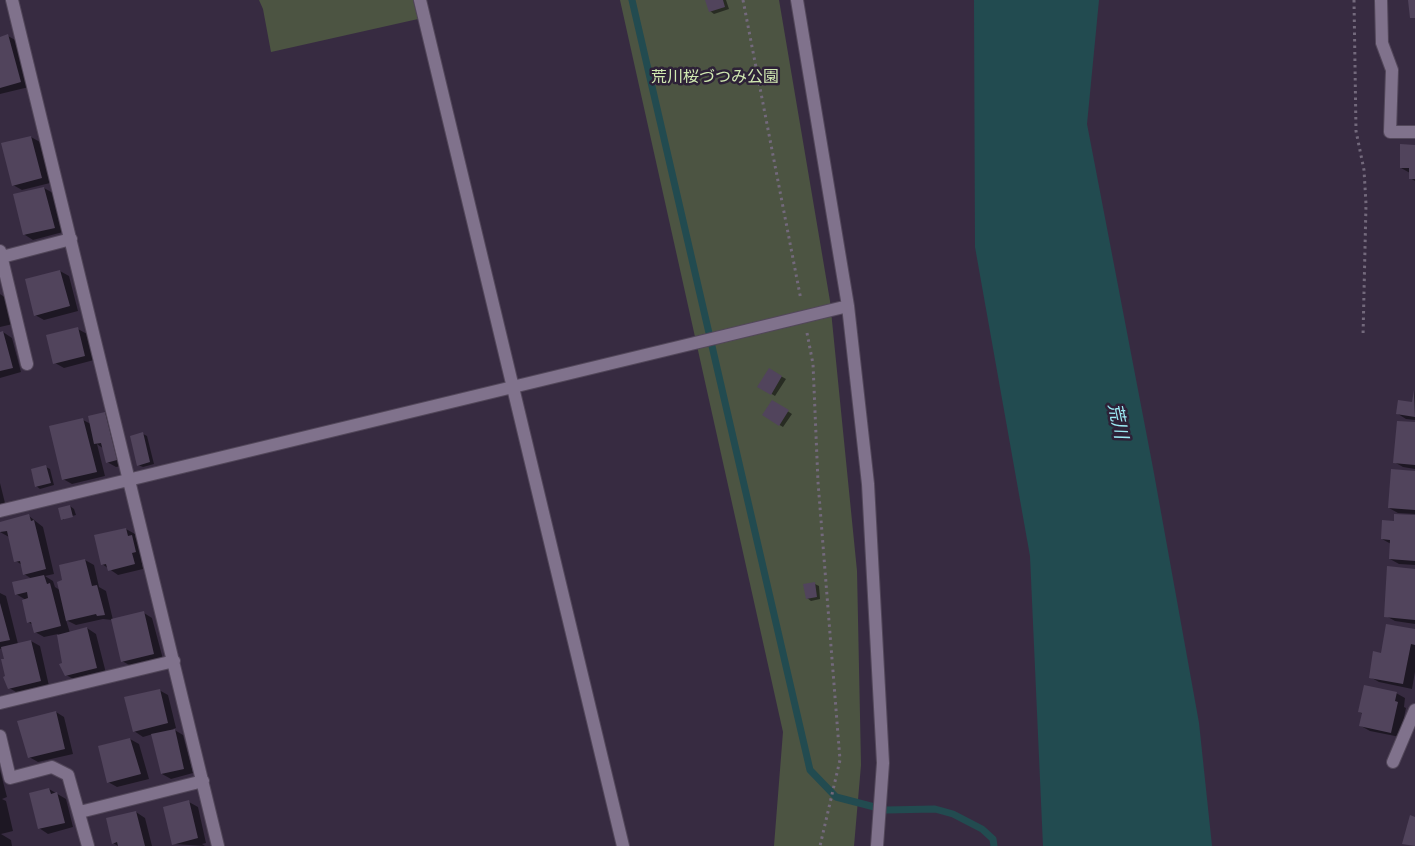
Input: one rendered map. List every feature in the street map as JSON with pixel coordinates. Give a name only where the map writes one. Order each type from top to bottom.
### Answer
[{"type":"street","points":[[12,0],[218,846]]},
{"type":"street","points":[[420,0],[623,846]]},
{"type":"street","points":[[797,0],[848,306],[868,484],[883,763],[877,846]]},
{"type":"street","points":[[1380,0],[1382,43],[1392,70],[1390,132],[1415,132]]},
{"type":"street","points":[[28,364],[1,254],[71,240]]},
{"type":"street","points":[[0,512],[848,306]]},
{"type":"street","points":[[0,703],[174,661]]},
{"type":"street","points":[[1393,762],[1415,710]]},
{"type":"street","points":[[0,736],[10,778],[52,767],[68,775],[80,812],[88,846]]},
{"type":"street","points":[[80,812],[203,781]]},
{"type":"path","points":[[743,0],[802,308]]},
{"type":"path","points":[[1354,0],[1356,131],[1364,170],[1366,204],[1363,337]]},
{"type":"path","points":[[806,327],[813,364],[818,482],[840,760],[820,846]]},
{"type":"green space","points":[[259,0],[413,0],[418,19],[271,52],[263,9]]},
{"type":"green space","name":"荒川桜づつみ公園","points":[[620,0],[779,0],[830,301],[857,571],[861,765],[854,846],[774,846],[783,732]]},
{"type":"water","name":"荒川","points":[[974,0],[1099,0],[1087,124],[1153,468],[1199,723],[1212,846],[1043,846],[1030,556],[975,247]]},
{"type":"building","points":[[705,0],[723,0],[725,7],[709,12]]},
{"type":"building","points":[[1408,0],[1415,0],[1415,18],[1410,18]]},
{"type":"building","points":[[8,34],[21,82],[0,88],[0,37]]},
{"type":"building","points":[[31,136],[42,178],[12,186],[1,143]]},
{"type":"building","points":[[1400,144],[1415,145],[1415,179],[1409,179],[1409,168],[1400,168]]},
{"type":"building","points":[[44,187],[55,228],[23,235],[13,194]]},
{"type":"building","points":[[60,270],[70,306],[34,316],[25,279]]},
{"type":"building","points":[[78,327],[85,356],[53,364],[46,335]]},
{"type":"building","points":[[3,331],[13,368],[0,371],[0,332]]},
{"type":"building","points":[[769,368],[782,376],[771,395],[757,387]]},
{"type":"building","points":[[1414,390],[1415,417],[1396,414],[1398,400],[1412,402]]},
{"type":"building","points":[[772,400],[789,410],[779,426],[762,415]]},
{"type":"building","points":[[105,412],[117,460],[106,463],[101,443],[94,444],[88,416]]},
{"type":"building","points":[[83,418],[97,472],[62,480],[49,426]]},
{"type":"building","points":[[1397,421],[1415,422],[1415,465],[1393,463]]},
{"type":"building","points":[[143,432],[150,462],[137,466],[130,436]]},
{"type":"building","points":[[46,465],[51,483],[35,487],[31,469]]},
{"type":"building","points":[[1391,469],[1415,471],[1415,510],[1388,508]]},
{"type":"building","points":[[70,505],[73,517],[61,520],[58,508]]},
{"type":"building","points":[[29,514],[31,521],[34,520],[46,569],[23,575],[20,561],[14,562],[7,531],[0,532],[0,522]]},
{"type":"building","points":[[1394,514],[1415,515],[1415,561],[1389,559],[1390,540],[1381,539],[1382,520],[1394,521]]},
{"type":"building","points":[[126,528],[128,536],[132,535],[136,552],[132,553],[135,564],[108,571],[106,564],[101,565],[94,535]]},
{"type":"building","points":[[85,559],[92,586],[97,585],[105,615],[97,616],[96,614],[66,621],[57,582],[62,580],[59,565]]},
{"type":"building","points":[[1387,566],[1415,569],[1415,620],[1384,617]]},
{"type":"building","points":[[44,575],[47,584],[50,583],[61,626],[34,633],[31,622],[27,623],[22,600],[28,598],[27,592],[15,595],[12,582]]},
{"type":"building","points":[[815,582],[817,597],[806,599],[803,584]]},
{"type":"building","points":[[0,603],[10,640],[0,642]]},
{"type":"building","points":[[144,611],[154,654],[121,662],[111,619]]},
{"type":"building","points":[[1386,624],[1415,629],[1415,645],[1411,644],[1403,684],[1369,678],[1373,651],[1381,653]]},
{"type":"building","points":[[87,627],[97,668],[65,676],[59,664],[62,663],[57,635]]},
{"type":"building","points":[[31,640],[41,681],[8,689],[3,677],[5,676],[1,659],[4,659],[1,647]]},
{"type":"building","points":[[1364,685],[1397,692],[1395,701],[1398,702],[1391,733],[1359,726],[1362,713],[1358,712]]},
{"type":"building","points":[[160,689],[168,723],[133,732],[124,697]]},
{"type":"building","points":[[56,711],[65,749],[28,758],[17,721]]},
{"type":"building","points":[[175,729],[184,769],[161,774],[151,734]]},
{"type":"building","points":[[130,738],[141,774],[107,783],[98,746]]},
{"type":"building","points":[[49,788],[51,794],[57,792],[65,823],[38,829],[29,793]]},
{"type":"building","points":[[189,800],[198,838],[172,845],[163,807]]},
{"type":"building","points":[[136,811],[145,846],[118,846],[117,842],[112,844],[106,818]]},
{"type":"building","points":[[1410,815],[1415,817],[1415,846],[1402,844]]},
{"type":"waterway","points":[[632,0],[810,770],[836,797],[886,810],[935,809],[953,814],[982,829],[993,839],[994,846]]}]
